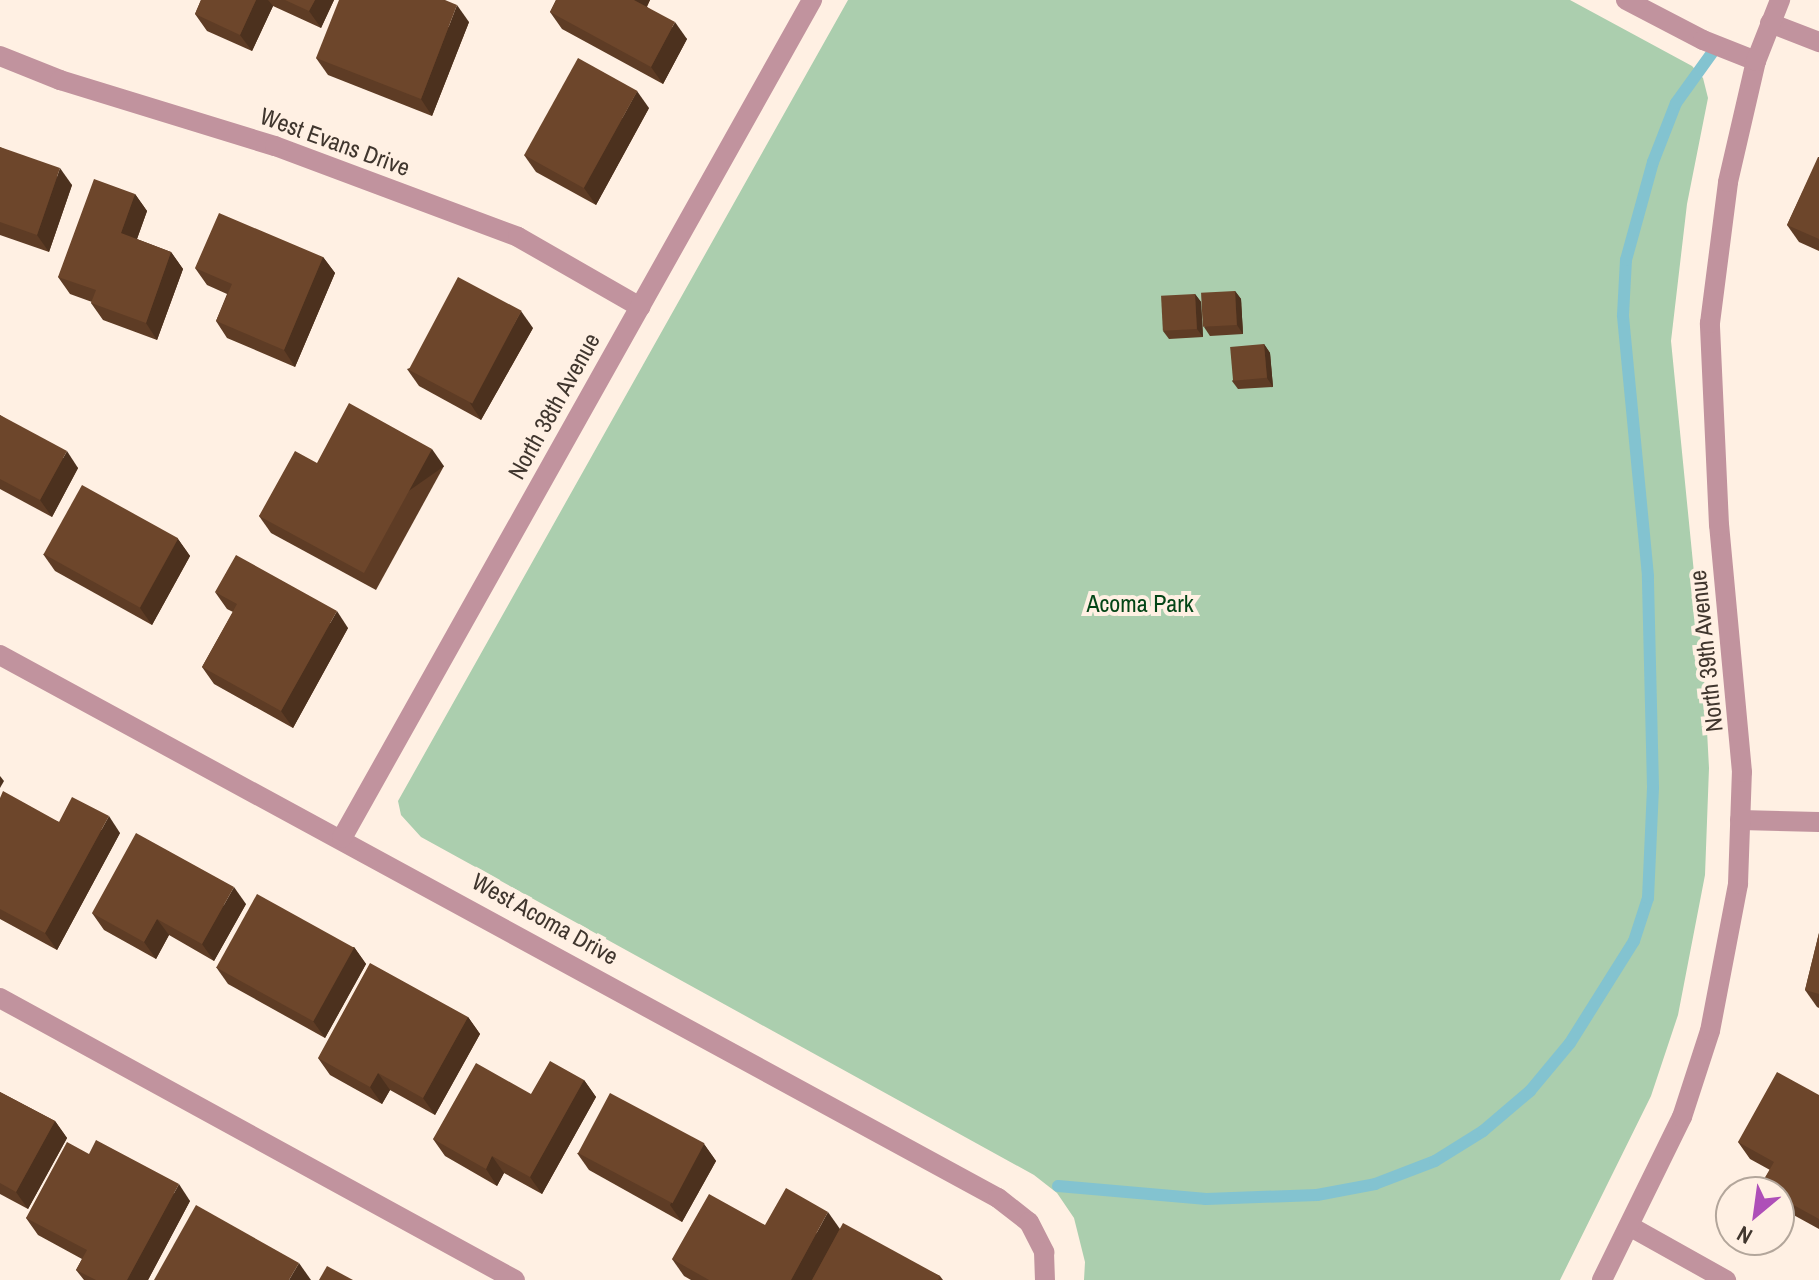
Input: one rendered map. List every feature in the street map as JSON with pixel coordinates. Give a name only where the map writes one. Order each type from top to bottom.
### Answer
[{"type":"street","name":"North 38th Avenue","points":[[342,838],[812,0]]},
{"type":"street","points":[[1626,0],[1756,61]]},
{"type":"street","name":"North 39th Avenue","points":[[1602,1280],[1631,1227],[1682,1117],[1710,1031],[1738,884],[1737,672],[1719,525],[1710,323],[1728,182],[1756,61],[1780,0]]},
{"type":"street","points":[[1770,23],[1819,42]]},
{"type":"street","name":"West Evans Drive","points":[[0,56],[60,80],[275,146],[518,237],[640,307]]},
{"type":"street","name":"West Acoma Drive","points":[[0,655],[342,838],[998,1198],[1029,1222],[1044,1252],[1045,1280]]},
{"type":"street","points":[[1740,820],[1819,822]]},
{"type":"street","points":[[0,998],[515,1280]]},
{"type":"street","points":[[1631,1227],[1726,1280]]},
{"type":"green space","name":"Acoma Park","points":[[848,0],[1570,0],[1692,66],[1703,78],[1708,98],[1687,204],[1671,341],[1704,674],[1709,768],[1705,875],[1678,1015],[1651,1096],[1560,1280],[1084,1280],[1085,1262],[1074,1218],[1057,1193],[1034,1175],[421,837],[401,815],[398,801]]},
{"type":"building","points":[[201,0],[256,0],[240,35],[195,14]]},
{"type":"building","points":[[285,0],[315,0],[309,11]]},
{"type":"building","points":[[339,0],[445,0],[457,5],[421,99],[316,58]]},
{"type":"building","points":[[556,0],[634,0],[675,22],[651,67],[550,12]]},
{"type":"building","points":[[578,58],[637,91],[584,188],[524,155]]},
{"type":"building","points":[[0,147],[60,168],[37,235],[0,222]]},
{"type":"building","points":[[1819,157],[1819,239],[1787,225]]},
{"type":"building","points":[[94,179],[135,194],[121,233],[171,252],[146,323],[91,303],[96,290],[58,277]]},
{"type":"building","points":[[219,213],[323,257],[284,350],[216,321],[232,284],[195,268]]},
{"type":"building","points":[[458,277],[522,311],[472,404],[409,370]]},
{"type":"building","points":[[1235,291],[1237,325],[1203,327],[1201,293]]},
{"type":"building","points":[[1195,294],[1197,329],[1163,331],[1161,296]]},
{"type":"building","points":[[1264,344],[1267,378],[1233,381],[1230,347]]},
{"type":"building","points":[[349,403],[432,449],[364,573],[259,516],[295,451],[317,463]]},
{"type":"building","points":[[0,415],[67,451],[40,500],[0,479]]},
{"type":"building","points":[[82,485],[178,538],[140,607],[44,554]]},
{"type":"building","points":[[236,555],[337,611],[281,711],[202,667],[237,604],[215,592]]},
{"type":"building","points":[[3,791],[59,822],[72,797],[109,816],[45,933],[0,909],[0,798]]},
{"type":"building","points":[[136,833],[234,887],[202,944],[157,919],[144,942],[92,913]]},
{"type":"building","points":[[257,894],[354,948],[313,1021],[216,967]]},
{"type":"building","points":[[1819,933],[1819,994],[1805,990]]},
{"type":"building","points":[[370,963],[468,1017],[423,1098],[378,1073],[370,1087],[318,1058]]},
{"type":"building","points":[[550,1061],[584,1080],[530,1177],[492,1156],[486,1169],[433,1139],[476,1063],[531,1094]]},
{"type":"building","points":[[1777,1072],[1819,1095],[1819,1219],[1795,1206],[1795,1176],[1766,1176],[1774,1162],[1738,1142]]},
{"type":"building","points":[[0,1092],[55,1121],[16,1192],[0,1183]]},
{"type":"building","points":[[610,1093],[704,1143],[673,1203],[578,1153]]},
{"type":"building","points":[[96,1140],[179,1184],[127,1280],[96,1280],[76,1270],[87,1250],[26,1218],[67,1142],[89,1154]]},
{"type":"building","points":[[786,1188],[828,1212],[791,1280],[709,1280],[672,1259],[709,1194],[765,1225]]},
{"type":"building","points":[[196,1205],[299,1263],[289,1280],[154,1280]]},
{"type":"building","points":[[843,1223],[940,1276],[938,1280],[812,1280]]},
{"type":"building","points":[[327,1266],[353,1280],[319,1280]]},
{"type":"waterway","points":[[1058,1186],[1206,1199],[1317,1195],[1375,1184],[1435,1161],[1483,1131],[1530,1091],[1570,1043],[1634,941],[1648,898],[1653,787],[1648,576],[1623,315],[1626,260],[1653,162],[1676,103],[1717,46]]}]
